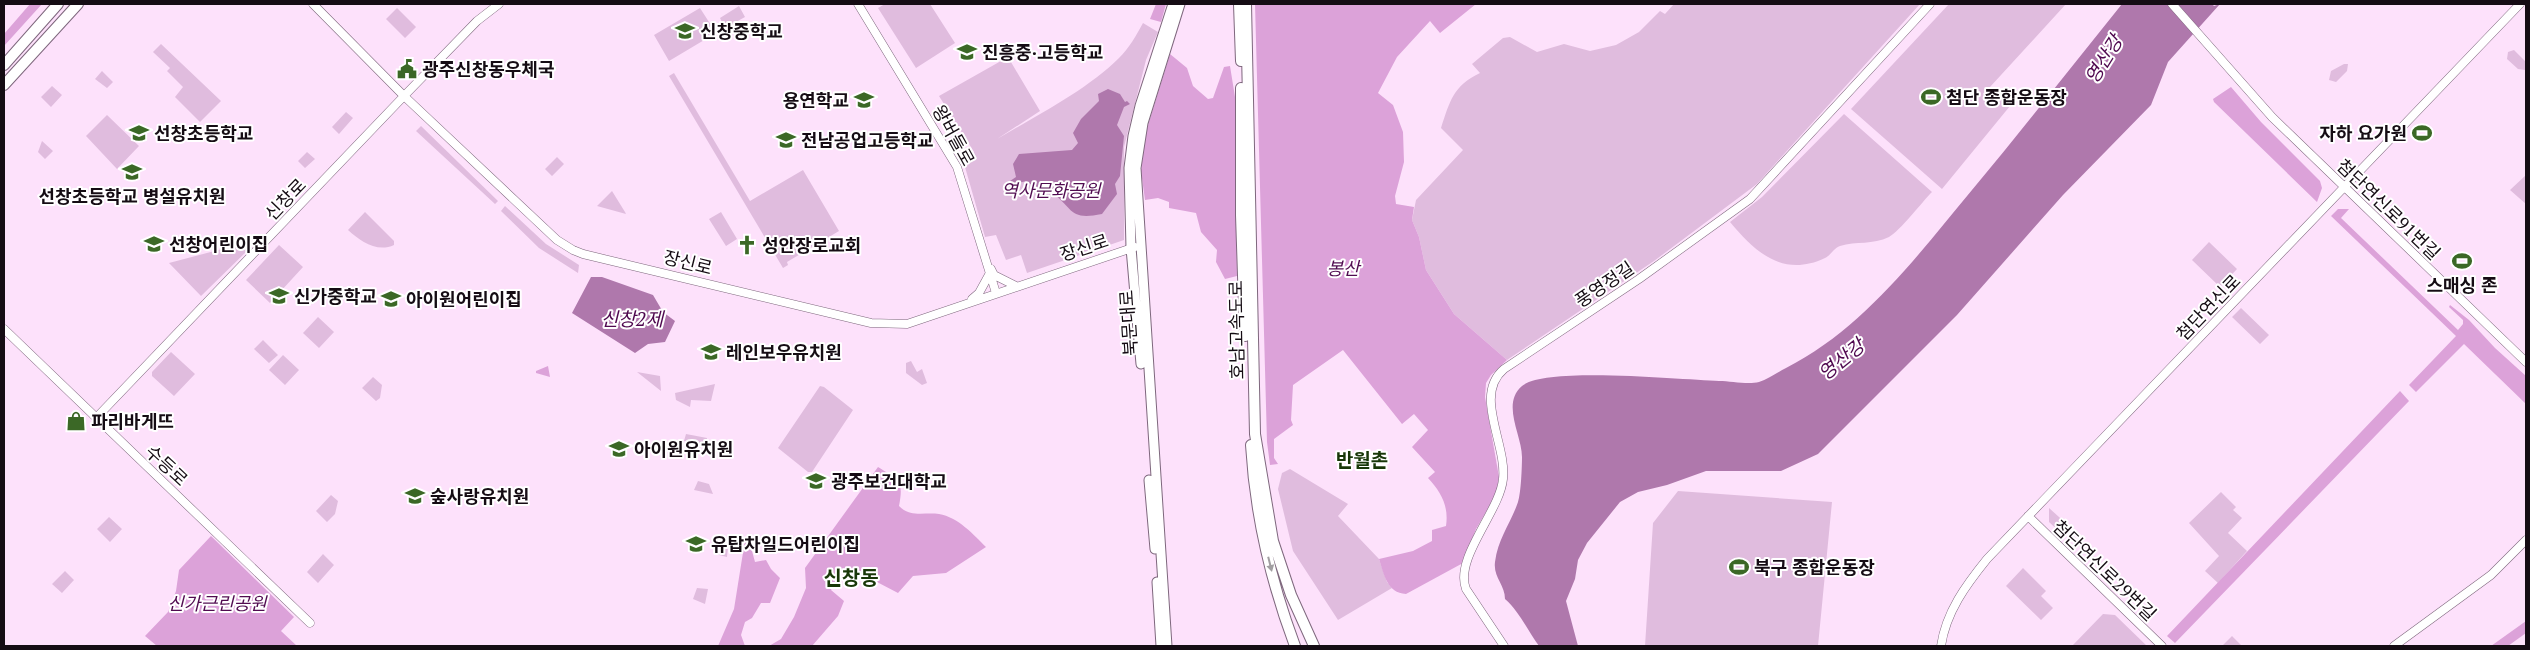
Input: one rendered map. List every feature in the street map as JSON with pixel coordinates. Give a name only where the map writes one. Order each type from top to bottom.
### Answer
[{"type":"highway","points":[[4,58],[52,4]]},
{"type":"highway","points":[[4,65],[58,4]]},
{"type":"highway","points":[[4,80],[71,4]]},
{"type":"highway","points":[[4,85],[78,4]]},
{"type":"highway","name":"호남고속도로","points":[[1239,4],[1241,215],[1247,400],[1260,498],[1276,588],[1295,646]]},
{"type":"highway","name":"호남고속도로","points":[[1246,4],[1256,465]]},
{"type":"highway","name":"호남고속도로","points":[[1260,498],[1291,595],[1314,646]]},
{"type":"highway","points":[[1273,541],[1283,559],[1319,646]]},
{"type":"main road","name":"북문대로","points":[[1161,646],[1130,168],[1133,136],[1173,4]]},
{"type":"main road","name":"북문대로","points":[[1167,646],[1135,247],[1136,176],[1138,143],[1180,4]]},
{"type":"street","name":"장신로","points":[[313,4],[404,96],[557,240],[573,250],[871,323],[907,324],[1135,247]]},
{"type":"street","name":"신창로","points":[[96,418],[477,21],[499,4]]},
{"type":"street","name":"왕버들로","points":[[858,4],[958,167],[996,293]]},
{"type":"street","name":"풍영정길","points":[[1504,646],[1466,589],[1464,580],[1480,528],[1498,502],[1503,480],[1502,457],[1490,399],[1490,391],[1495,378],[1504,369],[1639,279],[1750,199],[1930,4]]},
{"type":"street","name":"첨단연신로91번길","points":[[2172,4],[2272,117],[2526,362]]},
{"type":"street","name":"첨단연신로","points":[[1941,646],[1948,620],[1968,583],[2028,516],[2520,4]]},
{"type":"street","points":[[987,264],[994,275],[1016,286]]},
{"type":"street","points":[[968,302],[978,293],[990,273]]},
{"type":"street","name":"수등로","points":[[4,329],[310,623]]},
{"type":"street","name":"첨단연신로29번길","points":[[2028,516],[2162,646]]},
{"type":"street","points":[[2394,646],[2492,575],[2526,540]]},
{"type":"green space","points":[[30,4],[42,4],[4,46],[4,34]]},
{"type":"green space","points":[[885,4],[930,4],[955,43],[916,68],[878,8]]},
{"type":"green space","points":[[1156,4],[1166,4],[1161,22],[1150,19]]},
{"type":"green space","name":"봉산","points":[[1255,4],[1476,4],[1440,33],[1430,21],[1397,57],[1378,93],[1393,105],[1403,132],[1404,162],[1395,196],[1396,204],[1414,207],[1412,220],[1419,237],[1426,270],[1454,314],[1507,360],[1491,375],[1486,383],[1485,397],[1499,477],[1496,495],[1476,529],[1463,563],[1406,594],[1394,590],[1390,586],[1379,559],[1413,551],[1432,541],[1432,530],[1446,526],[1447,519],[1443,500],[1428,478],[1435,472],[1412,447],[1428,430],[1414,414],[1402,424],[1343,350],[1293,385],[1291,420],[1293,425],[1274,439],[1274,458],[1278,464],[1270,465],[1267,442]]},
{"type":"green space","points":[[1674,4],[1920,4],[1757,184],[1654,261],[1507,360],[1454,314],[1426,270],[1419,237],[1412,220],[1416,200],[1463,150],[1441,128],[1450,102],[1464,83],[1480,73],[1472,64],[1503,38],[1510,37],[1537,52],[1564,44],[1590,51],[1616,45],[1639,32],[1660,11],[1665,14]]},
{"type":"green space","name":"첨단 종합운동장","points":[[1949,4],[2066,4],[1990,87],[2010,106],[1942,189],[1851,109]]},
{"type":"green space","points":[[739,6],[745,17],[725,28],[720,18]]},
{"type":"green space","points":[[397,8],[416,27],[405,38],[386,19]]},
{"type":"green space","points":[[700,8],[716,33],[669,61],[654,35]]},
{"type":"green space","name":"역사문화공원","points":[[1143,23],[1158,32],[1146,60],[1124,147],[1124,240],[1027,273],[1021,255],[1006,260],[996,235],[985,237],[963,160],[974,152],[939,96],[1008,57],[1040,111],[997,139],[1077,92],[1106,70],[1126,50]]},
{"type":"green space","points":[[161,44],[221,101],[200,122],[175,97],[183,87],[167,71],[170,68],[153,52]]},
{"type":"green space","points":[[2514,50],[2526,62],[2525,70],[2518,69],[2507,59],[2508,52]]},
{"type":"green space","points":[[1170,54],[1187,68],[1193,86],[1208,99],[1213,98],[1224,67],[1230,66],[1235,97],[1237,276],[1225,279],[1216,262],[1217,250],[1201,232],[1196,213],[1169,208],[1169,202],[1158,198],[1145,200],[1141,171],[1145,135]]},
{"type":"green space","points":[[2344,64],[2348,64],[2347,71],[2336,82],[2329,80],[2331,71]]},
{"type":"green space","points":[[102,71],[113,82],[107,88],[95,79]]},
{"type":"green space","points":[[674,73],[750,201],[803,170],[839,231],[787,262],[788,265],[783,268],[669,76]]},
{"type":"green space","points":[[52,86],[62,95],[51,107],[41,97]]},
{"type":"green space","points":[[2231,87],[2261,122],[2320,181],[2322,188],[2317,202],[2214,102],[2213,99]]},
{"type":"green space","points":[[346,112],[353,118],[339,134],[332,127]]},
{"type":"green space","points":[[1844,114],[1932,192],[1905,223],[1889,237],[1877,241],[1840,246],[1825,258],[1810,263],[1796,265],[1771,259],[1749,243],[1730,222],[1762,197]]},
{"type":"green space","points":[[107,115],[139,146],[117,169],[86,136]]},
{"type":"green space","points":[[421,126],[498,201],[495,204],[416,131]]},
{"type":"green space","points":[[42,141],[53,151],[45,159],[38,152]]},
{"type":"green space","points":[[307,152],[315,159],[305,168],[298,161]]},
{"type":"green space","points":[[557,157],[564,164],[552,176],[545,169]]},
{"type":"green space","points":[[2526,175],[2526,204],[2510,190]]},
{"type":"green space","points":[[612,191],[625,212],[626,214],[597,206]]},
{"type":"green space","points":[[505,206],[546,244],[579,265],[578,273],[539,248],[501,211]]},
{"type":"green space","points":[[2338,209],[2349,209],[2341,218],[2458,330],[2463,324],[2463,320],[2449,307],[2450,305],[2469,320],[2495,348],[2526,376],[2526,404],[2464,344],[2416,392],[2409,385],[2456,336],[2331,216]]},
{"type":"green space","points":[[365,212],[394,241],[394,245],[381,248],[375,247],[363,242],[348,230]]},
{"type":"green space","points":[[721,212],[737,239],[726,246],[709,219]]},
{"type":"green space","points":[[2209,242],[2237,269],[2220,287],[2192,260]]},
{"type":"green space","points":[[241,244],[249,245],[247,251],[201,296],[169,263]]},
{"type":"green space","points":[[279,245],[303,267],[270,303],[246,280]]},
{"type":"green space","points":[[2241,308],[2269,335],[2260,344],[2232,317]]},
{"type":"green space","points":[[318,317],[334,332],[319,348],[303,333]]},
{"type":"green space","points":[[263,340],[278,355],[269,363],[254,349]]},
{"type":"green space","points":[[171,352],[195,374],[174,396],[152,376],[152,372]]},
{"type":"green space","points":[[283,355],[299,370],[285,385],[269,370]]},
{"type":"green space","points":[[911,361],[917,372],[922,369],[927,383],[922,385],[906,373],[906,363]]},
{"type":"green space","points":[[548,366],[550,377],[536,373],[536,371]]},
{"type":"green space","points":[[637,372],[660,376],[661,391]]},
{"type":"green space","points":[[373,377],[382,385],[380,398],[376,401],[362,388]]},
{"type":"green space","points":[[715,384],[711,401],[691,400],[690,407],[676,400],[675,393]]},
{"type":"green space","points":[[820,386],[824,387],[853,410],[812,472],[808,472],[778,448]]},
{"type":"green space","points":[[2400,391],[2409,401],[2175,643],[2167,636]]},
{"type":"green space","points":[[686,434],[707,438],[706,445],[684,441]]},
{"type":"green space","points":[[878,467],[898,482],[901,491],[899,506],[904,510],[913,513],[939,514],[953,519],[965,527],[986,547],[946,573],[913,576],[898,593],[854,570],[839,573],[831,590],[844,601],[838,616],[812,646],[769,646],[781,639],[794,617],[806,588],[805,568]]},
{"type":"green space","points":[[1290,469],[1348,504],[1338,516],[1379,559],[1387,582],[1392,588],[1338,620],[1293,551],[1278,489],[1282,473]]},
{"type":"green space","points":[[698,481],[709,484],[713,494],[694,490]]},
{"type":"green space","name":"북구 종합운동장","points":[[1678,491],[1832,502],[1818,646],[1645,646],[1653,523]]},
{"type":"green space","points":[[2221,492],[2236,507],[2233,510],[2242,518],[2228,533],[2247,551],[2218,583],[2205,571],[2219,556],[2189,523]]},
{"type":"green space","points":[[331,495],[338,501],[335,514],[327,522],[316,511]]},
{"type":"green space","points":[[2049,508],[2069,526],[2062,534],[2049,522]]},
{"type":"green space","points":[[109,517],[122,529],[110,542],[97,529]]},
{"type":"green space","name":"신가근린공원","points":[[211,536],[294,617],[281,631],[297,646],[157,646],[145,636],[168,612],[176,591],[179,570]]},
{"type":"green space","points":[[745,540],[749,540],[755,562],[766,560],[771,569],[780,578],[770,603],[761,603],[752,618],[745,622],[741,635],[745,646],[718,646],[734,609]]},
{"type":"green space","points":[[716,544],[728,547],[727,557],[715,554]]},
{"type":"green space","points":[[323,554],[334,565],[318,583],[307,572]]},
{"type":"green space","points":[[2023,568],[2046,591],[2041,596],[2053,608],[2041,620],[2006,586]]},
{"type":"green space","points":[[65,571],[74,580],[62,593],[52,584]]},
{"type":"green space","points":[[697,588],[708,589],[705,604],[693,599]]},
{"type":"green space","points":[[2103,614],[2115,615],[2147,646],[2072,646]]},
{"type":"green space","points":[[2526,621],[2526,633],[2508,646],[2491,646]]},
{"type":"green space","points":[[2232,636],[2242,646],[2222,646]]},
{"type":"water","name":"영산강","points":[[2122,4],[2212,4],[2214,6],[2220,4],[2168,62],[2151,105],[2063,195],[1957,315],[1818,454],[1781,471],[1706,471],[1667,485],[1638,492],[1620,502],[1587,543],[1578,560],[1575,579],[1566,601],[1578,646],[1539,646],[1519,615],[1505,599],[1495,567],[1499,545],[1515,510],[1520,493],[1522,457],[1514,420],[1513,402],[1516,393],[1522,386],[1536,380],[1585,375],[1755,383],[1814,352],[1864,312],[1910,265]]},
{"type":"water","points":[[1108,89],[1120,94],[1125,102],[1127,101],[1130,104],[1124,107],[1117,125],[1124,136],[1120,176],[1115,184],[1117,194],[1102,214],[1083,216],[1072,212],[1048,190],[1026,181],[1013,185],[1010,181],[1016,177],[1013,164],[1019,154],[1072,150],[1078,143],[1073,133],[1081,119],[1099,101],[1098,94]]},
{"type":"water","name":"신창2제","points":[[591,277],[602,277],[653,295],[663,312],[675,321],[665,342],[648,344],[635,353],[572,313]]},
{"type":"place","name":"신창중학교","points":[[685,31]]},
{"type":"place","name":"진흥중·고등학교","points":[[967,52]]},
{"type":"place","name":"광주신창동우체국","points":[[407,69]]},
{"type":"place","name":"첨단 종합운동장","points":[[1931,97]]},
{"type":"place","name":"용연학교","points":[[864,100]]},
{"type":"place","name":"선창초등학교","points":[[139,133]]},
{"type":"place","name":"자하 요가원","points":[[2422,133]]},
{"type":"place","name":"전남공업고등학교","points":[[786,140]]},
{"type":"place","name":"선창초등학교 병설유치원","points":[[132,172]]},
{"type":"place","name":"선창어린이집","points":[[154,244]]},
{"type":"place","name":"성안장로교회","points":[[747,245]]},
{"type":"place","name":"스매싱 존","points":[[2462,261]]},
{"type":"place","name":"신가중학교","points":[[279,296]]},
{"type":"place","name":"아이원어린이집","points":[[391,299]]},
{"type":"place","name":"레인보우유치원","points":[[711,352]]},
{"type":"place","name":"파리바게뜨","points":[[76,421]]},
{"type":"place","name":"아이원유치원","points":[[619,449]]},
{"type":"place","name":"광주보건대학교","points":[[816,481]]},
{"type":"place","name":"숲사랑유치원","points":[[415,496]]},
{"type":"place","name":"유탑차일드어린이집","points":[[696,544]]},
{"type":"place","name":"북구 종합운동장","points":[[1739,567]]},
{"type":"district","name":"반월촌","points":[[1362,459]]},
{"type":"district","name":"신창동","points":[[851,577]]}]
